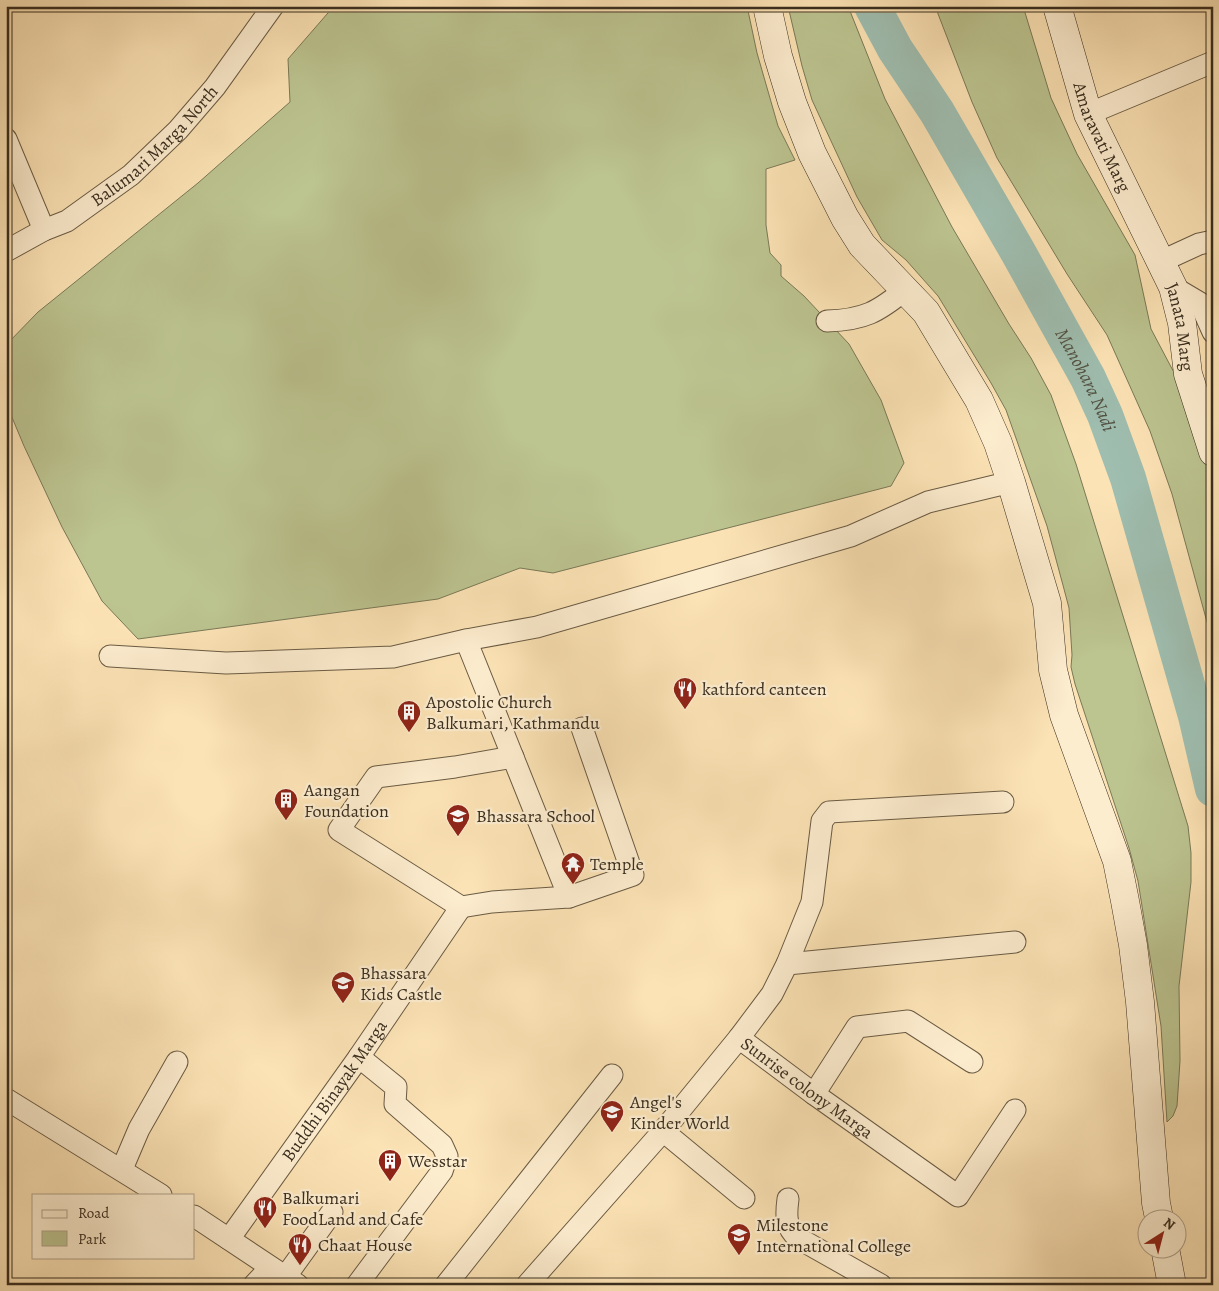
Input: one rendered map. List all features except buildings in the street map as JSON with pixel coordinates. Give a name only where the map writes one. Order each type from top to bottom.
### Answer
[{"type":"main road","points":[[767,6],[780,65],[792,102],[812,152],[845,218],[862,245],[926,312],[979,400],[998,443],[1011,482],[1047,603],[1053,670],[1064,715],[1117,861],[1126,901],[1140,1002],[1157,1208]]},
{"type":"main road","name":"Amaravati Marg","points":[[1057,6],[1088,114],[1162,261]]},
{"type":"main road","name":"Janata Marg","points":[[1162,261],[1173,287],[1182,323],[1188,374],[1213,452]]},
{"type":"main road","points":[[1167,1258],[1172,1285]]},
{"type":"street","name":"Balumari Marga North","points":[[6,251],[44,230],[67,221],[131,175],[178,130],[215,87],[273,6]]},
{"type":"street","points":[[1088,114],[1213,62]]},
{"type":"street","points":[[6,139],[44,230]]},
{"type":"street","points":[[1162,261],[1199,244],[1213,241]]},
{"type":"street","points":[[1173,287],[1200,303],[1213,332]]},
{"type":"street","points":[[827,321],[848,320],[870,314],[906,290]]},
{"type":"street","points":[[110,656],[226,663],[393,657],[466,640],[537,627],[851,536],[928,502],[1011,482]]},
{"type":"street","points":[[466,640],[569,897]]},
{"type":"street","points":[[513,758],[376,777],[339,830],[461,907],[492,902],[569,897],[633,875],[582,728]]},
{"type":"street","points":[[739,1038],[772,994],[787,964],[812,902],[822,821],[829,812],[1003,802]]},
{"type":"street","name":"Buddhi Binayak Marga","points":[[230,1239],[359,1057],[461,907]]},
{"type":"street","points":[[787,964],[1015,942]]},
{"type":"street","points":[[814,1094],[857,1026],[908,1021],[972,1062]]},
{"type":"street","name":"Sunrise colony Marga","points":[[527,1285],[663,1131],[739,1038],[814,1094],[958,1196],[1015,1110]]},
{"type":"street","points":[[357,1285],[442,1171],[447,1156],[442,1145],[395,1104],[396,1087],[359,1057]]},
{"type":"street","points":[[122,1169],[138,1129],[177,1062]]},
{"type":"street","points":[[446,1285],[612,1075]]},
{"type":"street","points":[[6,1099],[122,1169],[160,1194]]},
{"type":"street","points":[[663,1131],[744,1198]]},
{"type":"street","points":[[788,1199],[786,1218],[790,1229],[798,1238],[881,1285]]},
{"type":"street","points":[[254,1285],[285,1276],[332,1212]]},
{"type":"street","points":[[195,1217],[285,1276]]},
{"type":"green space","points":[[334,6],[747,6],[757,53],[778,126],[795,160],[766,169],[766,225],[770,253],[781,265],[781,276],[804,296],[849,344],[881,400],[904,463],[891,486],[553,573],[520,568],[438,599],[138,639],[102,601],[62,527],[24,446],[6,403],[6,345],[38,312],[198,183],[290,102],[288,59]]},
{"type":"green space","points":[[788,6],[848,6],[885,99],[952,227],[1031,358],[1051,395],[1076,464],[1188,826],[1191,853],[1191,882],[1179,986],[1180,1061],[1177,1106],[1173,1116],[1167,1122],[1161,1026],[1138,881],[1075,684],[1071,667],[1069,608],[1047,526],[1006,410],[991,383],[938,296],[906,260],[882,240],[857,197],[812,100]]},
{"type":"green space","points":[[935,6],[1023,6],[1051,98],[1077,154],[1135,255],[1151,329],[1188,399],[1213,485],[1213,644],[1172,494],[1150,431],[1107,335],[1067,274],[997,158],[972,102]]},
{"type":"waterway","name":"Manohara Nadi","points":[[872,6],[895,49],[937,112],[1018,252],[1088,378],[1105,415],[1128,478],[1196,716],[1213,789]]},
{"type":"place","name":"kathford canteen","points":[[685,710]]},
{"type":"place","name":"Apostolic Church Balkumari, Kathmandu","points":[[409,733]]},
{"type":"place","name":"Aangan Foundation","points":[[286,821]]},
{"type":"place","name":"Bhassara School","points":[[458,837]]},
{"type":"place","name":"Temple","points":[[573,885]]},
{"type":"place","name":"Bhassara Kids Castle","points":[[343,1004]]},
{"type":"place","name":"Angel's Kinder World","points":[[612,1133]]},
{"type":"place","name":"Wesstar","points":[[390,1182]]},
{"type":"place","name":"Balkumari FoodLand and Cafe","points":[[265,1229]]},
{"type":"place","name":"Milestone International College","points":[[739,1256]]},
{"type":"place","name":"Chaat House","points":[[300,1266]]}]
